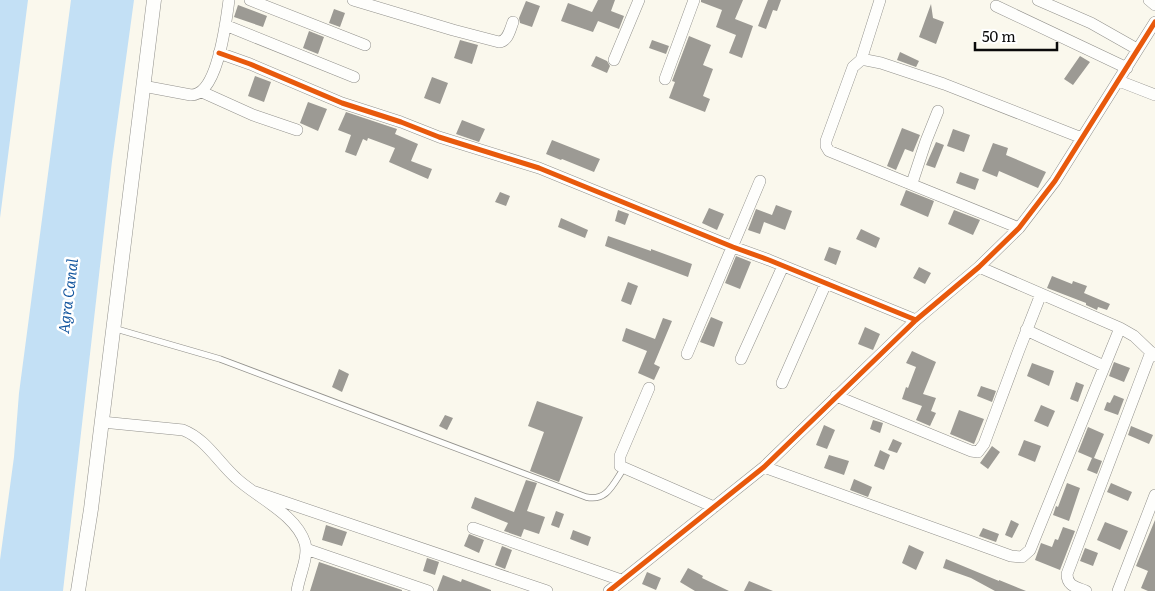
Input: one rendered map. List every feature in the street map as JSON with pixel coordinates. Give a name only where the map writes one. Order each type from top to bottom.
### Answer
[{"type":"street","points":[[78,591],[91,509],[154,0]]},
{"type":"street","points":[[143,86],[191,95],[202,92],[208,82],[219,53],[229,0]]},
{"type":"street","points":[[250,0],[365,45]]},
{"type":"street","points":[[353,0],[499,42],[503,42],[507,37],[513,22]]},
{"type":"street","points":[[614,60],[639,0]]},
{"type":"street","points":[[665,79],[694,0]]},
{"type":"street","points":[[861,60],[880,0]]},
{"type":"street","points":[[1038,0],[1091,23],[1137,49]]},
{"type":"street","points":[[1148,0],[1155,5]]},
{"type":"street","points":[[996,6],[1127,68]]},
{"type":"street","points":[[609,591],[620,580],[764,467],[916,320],[979,267],[1019,228],[1056,181],[1155,22]]},
{"type":"street","points":[[225,24],[354,77]]},
{"type":"street","points":[[219,53],[250,64],[342,104],[539,168],[916,320]]},
{"type":"street","points":[[1019,228],[912,183],[834,154],[826,146],[851,71],[856,63],[866,60],[881,63],[944,84],[1082,138]]},
{"type":"street","points":[[1119,81],[1155,95]]},
{"type":"street","points":[[202,92],[252,115],[297,130]]},
{"type":"street","points":[[912,183],[938,111]]},
{"type":"street","points":[[687,354],[760,181]]},
{"type":"street","points":[[741,359],[782,266]]},
{"type":"street","points":[[979,267],[1120,328],[1134,336],[1153,354],[1067,574],[1070,584],[1086,591]]},
{"type":"street","points":[[782,384],[826,284]]},
{"type":"street","points":[[836,396],[971,451],[978,452],[984,444],[1041,294]]},
{"type":"street","points":[[764,467],[1011,556],[1022,557],[1030,550],[1120,328]]},
{"type":"street","points":[[1026,330],[1104,366]]},
{"type":"street","points":[[649,388],[620,456],[620,466],[714,507]]},
{"type":"street","points":[[102,422],[183,430],[191,433],[202,442],[237,479],[273,505],[288,519],[304,540],[306,549],[297,591]]},
{"type":"street","points":[[256,492],[547,591]]},
{"type":"street","points":[[1118,591],[1155,495]]},
{"type":"street","points":[[473,528],[620,580]]},
{"type":"street","points":[[306,549],[428,591]]},
{"type":"lane","points":[[113,328],[220,359],[586,497],[595,499],[605,495],[624,468]]},
{"type":"water","points":[[0,0],[28,0],[0,218]]},
{"type":"water","name":"Agra Canal","points":[[71,0],[134,0],[112,161],[63,591],[0,591],[0,560],[14,457],[19,393]]},
{"type":"building","points":[[598,0],[615,0],[611,11],[624,16],[619,29],[598,21],[593,32],[561,21],[568,3],[592,12]]},
{"type":"building","points":[[701,0],[743,0],[735,19],[753,26],[742,58],[729,53],[736,35],[716,27],[722,10],[701,2]]},
{"type":"building","points":[[768,0],[781,0],[777,11],[773,10],[766,29],[758,26]]},
{"type":"building","points":[[526,1],[540,6],[532,27],[520,23],[519,18]]},
{"type":"building","points":[[931,4],[933,18],[944,22],[936,44],[919,37]]},
{"type":"building","points":[[238,5],[267,16],[263,27],[234,17]]},
{"type":"building","points":[[334,9],[345,13],[340,27],[329,23]]},
{"type":"building","points":[[309,31],[324,37],[318,54],[303,48]]},
{"type":"building","points":[[689,36],[711,45],[703,65],[713,69],[703,96],[710,99],[705,112],[669,98],[675,82],[672,81]]},
{"type":"building","points":[[460,40],[478,45],[472,64],[454,58]]},
{"type":"building","points":[[652,40],[669,46],[666,54],[649,48]]},
{"type":"building","points":[[900,52],[919,61],[916,67],[897,60]]},
{"type":"building","points":[[596,56],[607,61],[610,66],[607,73],[591,66]]},
{"type":"building","points":[[1080,56],[1090,62],[1073,85],[1064,79]]},
{"type":"building","points":[[255,76],[271,82],[264,102],[248,96]]},
{"type":"building","points":[[432,77],[448,83],[440,104],[424,98]]},
{"type":"building","points":[[308,102],[327,109],[318,131],[300,123]]},
{"type":"building","points":[[346,112],[397,129],[395,134],[418,144],[411,161],[432,169],[428,179],[389,162],[395,148],[368,138],[367,141],[363,139],[356,156],[345,152],[351,135],[338,130]]},
{"type":"building","points":[[462,120],[485,129],[479,142],[456,134]]},
{"type":"building","points":[[902,128],[920,135],[913,152],[905,149],[896,170],[887,166]]},
{"type":"building","points":[[953,129],[970,135],[964,152],[947,146]]},
{"type":"building","points":[[552,140],[600,159],[594,172],[546,154]]},
{"type":"building","points":[[936,142],[944,145],[935,168],[926,165]]},
{"type":"building","points":[[993,143],[1008,148],[1006,155],[1046,172],[1038,188],[999,171],[997,177],[982,171]]},
{"type":"building","points":[[960,172],[979,179],[975,190],[956,183]]},
{"type":"building","points":[[906,190],[934,201],[928,217],[900,205]]},
{"type":"building","points":[[500,192],[510,196],[506,206],[495,202]]},
{"type":"building","points":[[776,205],[792,211],[785,230],[764,222],[760,234],[748,230],[756,209],[772,215]]},
{"type":"building","points":[[709,208],[724,214],[717,230],[702,223]]},
{"type":"building","points":[[618,210],[629,214],[625,225],[615,221]]},
{"type":"building","points":[[954,210],[980,220],[973,235],[948,224]]},
{"type":"building","points":[[561,218],[588,230],[585,238],[558,227]]},
{"type":"building","points":[[861,229],[880,238],[876,248],[856,239]]},
{"type":"building","points":[[608,236],[692,264],[688,277],[605,246]]},
{"type":"building","points":[[829,247],[841,251],[836,265],[824,260]]},
{"type":"building","points":[[736,256],[751,262],[740,289],[725,283]]},
{"type":"building","points":[[919,267],[931,273],[925,284],[913,278]]},
{"type":"building","points":[[1052,276],[1072,284],[1073,281],[1087,286],[1084,293],[1110,304],[1107,310],[1098,307],[1097,310],[1086,305],[1086,303],[1047,288]]},
{"type":"building","points":[[628,282],[638,286],[631,305],[621,301]]},
{"type":"building","points":[[711,317],[723,322],[714,347],[700,342]]},
{"type":"building","points":[[663,318],[672,321],[654,364],[660,367],[654,380],[638,373],[647,351],[622,341],[626,328],[655,339]]},
{"type":"building","points":[[865,327],[880,334],[873,350],[858,344]]},
{"type":"building","points":[[912,351],[936,362],[923,394],[936,398],[931,411],[936,413],[930,426],[916,420],[922,406],[902,399],[916,367],[906,363]]},
{"type":"building","points":[[1114,362],[1130,368],[1124,382],[1109,376]]},
{"type":"building","points":[[1032,363],[1054,371],[1049,386],[1027,376]]},
{"type":"building","points":[[339,369],[349,374],[342,392],[332,387]]},
{"type":"building","points":[[1076,382],[1084,385],[1078,402],[1070,399]]},
{"type":"building","points":[[981,386],[996,391],[992,402],[977,396]]},
{"type":"building","points":[[1114,395],[1124,399],[1118,415],[1104,410],[1107,402],[1110,403]]},
{"type":"building","points":[[537,401],[583,417],[559,482],[530,471],[544,432],[528,426]]},
{"type":"building","points":[[1041,405],[1055,411],[1048,427],[1034,421]]},
{"type":"building","points":[[959,410],[984,419],[974,444],[950,434]]},
{"type":"building","points":[[445,415],[453,418],[447,430],[439,426]]},
{"type":"building","points":[[873,420],[883,423],[880,433],[870,429]]},
{"type":"building","points":[[824,425],[835,430],[827,449],[816,445]]},
{"type":"building","points":[[1131,426],[1153,435],[1149,444],[1128,435]]},
{"type":"building","points":[[1088,427],[1104,434],[1094,458],[1102,461],[1097,474],[1087,470],[1092,458],[1078,452]]},
{"type":"building","points":[[893,439],[902,443],[897,453],[888,450]]},
{"type":"building","points":[[1024,440],[1041,446],[1035,462],[1018,455]]},
{"type":"building","points":[[992,446],[1000,452],[988,469],[980,463]]},
{"type":"building","points":[[880,450],[890,455],[884,470],[874,466]]},
{"type":"building","points":[[829,455],[849,461],[844,475],[824,468]]},
{"type":"building","points":[[854,479],[872,487],[868,497],[850,490]]},
{"type":"building","points":[[526,480],[537,483],[527,511],[545,517],[539,534],[524,529],[521,537],[504,531],[508,523],[471,508],[475,497],[514,512]]},
{"type":"building","points":[[1067,483],[1080,488],[1069,521],[1053,515]]},
{"type":"building","points":[[1111,483],[1132,492],[1128,501],[1107,492]]},
{"type":"building","points":[[556,511],[564,514],[559,528],[551,525]]},
{"type":"building","points":[[1011,520],[1019,524],[1012,538],[1005,535]]},
{"type":"building","points":[[1155,520],[1155,591],[1148,591],[1141,588],[1148,571],[1136,566]]},
{"type":"building","points":[[1105,522],[1128,531],[1120,550],[1097,540]]},
{"type":"building","points":[[326,525],[347,532],[342,546],[322,540]]},
{"type":"building","points":[[1063,527],[1075,531],[1060,570],[1035,560],[1041,543],[1052,547],[1055,539],[1058,540]]},
{"type":"building","points":[[983,528],[999,534],[996,542],[979,536]]},
{"type":"building","points":[[573,530],[591,537],[588,546],[570,539]]},
{"type":"building","points":[[469,534],[484,540],[479,553],[464,546]]},
{"type":"building","points":[[909,545],[924,552],[916,570],[902,563]]},
{"type":"building","points":[[502,546],[512,550],[505,569],[495,565]]},
{"type":"building","points":[[1085,548],[1098,553],[1093,566],[1080,561]]},
{"type":"building","points":[[427,558],[439,562],[435,575],[423,571]]},
{"type":"building","points":[[946,559],[1026,591],[995,591],[971,578],[943,568]]},
{"type":"building","points":[[319,562],[402,590],[402,591],[310,591]]},
{"type":"building","points":[[688,568],[703,576],[702,578],[729,591],[695,591],[680,582]]},
{"type":"building","points":[[647,572],[661,578],[656,590],[642,584]]},
{"type":"building","points":[[443,575],[461,582],[462,579],[491,591],[437,591]]},
{"type":"building","points":[[749,581],[773,591],[744,591]]},
{"type":"cycle path","points":[[609,591],[764,467],[916,320],[979,267],[1019,228],[1055,181],[1155,22]]},
{"type":"cycle path","points":[[219,53],[342,103],[401,122],[439,137],[539,168],[916,320]]}]
